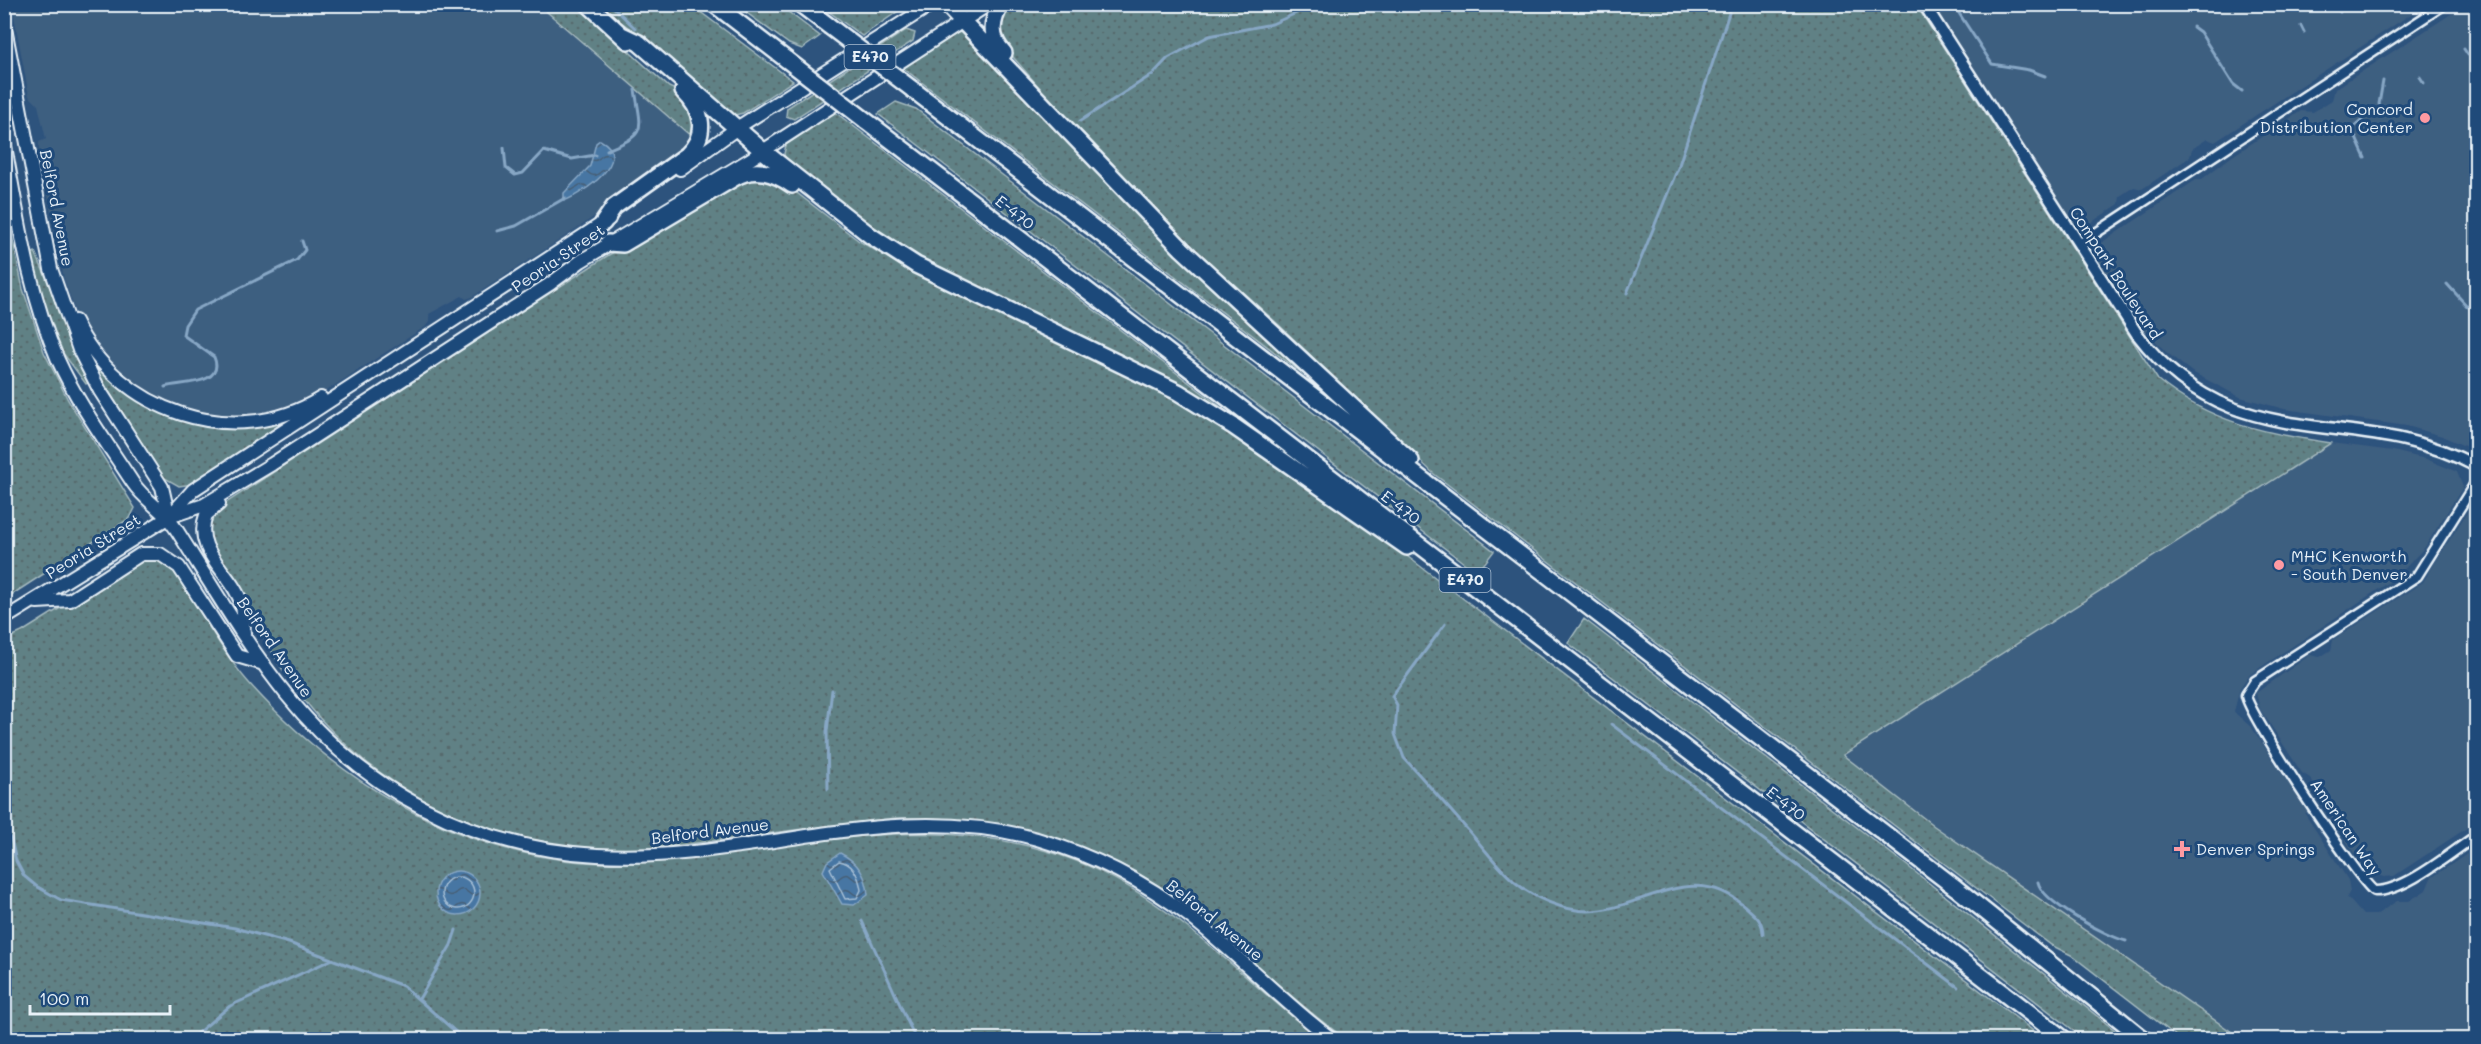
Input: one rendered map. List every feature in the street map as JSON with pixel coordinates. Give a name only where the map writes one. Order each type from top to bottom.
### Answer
[{"type":"highway","points":[[588,4],[691,100],[699,114],[701,131],[690,153],[614,207],[603,223]]},
{"type":"highway","name":"E-470","points":[[714,4],[2065,1040]]},
{"type":"highway","name":"E-470","points":[[800,4],[1956,888],[2145,1040]]},
{"type":"highway","points":[[946,4],[1182,249],[1347,400],[1465,513]]},
{"type":"highway","points":[[1001,4],[994,18],[993,36],[1001,50],[1019,68],[1025,85]]},
{"type":"highway","points":[[622,34],[639,43],[763,151],[847,218],[916,265],[1171,388],[1233,426],[1420,556],[1460,576]]},
{"type":"highway","points":[[608,243],[623,244],[734,178],[753,171],[778,176],[817,204],[847,218]]},
{"type":"main road","name":"Peoria Street","points":[[169,517],[193,490],[603,223],[737,129],[932,4]]},
{"type":"main road","name":"Peoria Street","points":[[4,619],[36,602],[169,517],[204,505],[272,464],[608,243],[763,151],[989,4]]},
{"type":"main road","name":"Belford Avenue","points":[[4,23],[51,269],[62,306],[93,378],[162,487],[169,517],[244,635],[313,726],[364,773],[405,800],[440,817],[523,845],[580,854],[644,855],[862,828],[923,824],[1000,831],[1069,849],[1118,871],[1167,900],[1333,1040]]},
{"type":"main road","name":"Belford Avenue","points":[[4,141],[32,284],[59,362],[78,398],[143,497],[169,517]]},
{"type":"main road","points":[[62,306],[73,317],[97,358],[119,381],[156,405],[204,421],[249,423],[283,416],[311,404],[363,371],[380,369]]},
{"type":"main road","points":[[244,635],[242,604],[207,548],[202,526],[210,510],[260,478],[272,464]]},
{"type":"main road","points":[[36,602],[70,600],[141,554],[160,554],[179,567],[237,656],[264,664]]},
{"type":"street","name":"Compark Boulevard","points":[[1924,4],[2150,352],[2176,377],[2199,392],[2238,410],[2265,419],[2419,441],[2476,466]]},
{"type":"street","points":[[2079,244],[2445,4]]},
{"type":"street","name":"American Way","points":[[2476,482],[2417,576],[2255,681],[2246,695],[2250,708],[2358,875],[2374,891],[2399,886],[2476,836]]},
{"type":"shaded area","points":[[12,5],[539,5],[692,137],[681,155],[578,228],[472,297],[466,299],[462,296],[429,314],[430,321],[425,327],[318,396],[301,405],[262,416],[200,415],[161,402],[112,368],[78,320],[64,279],[39,148],[39,142],[46,139],[38,105],[29,96]]},
{"type":"shaded area","points":[[1932,5],[2425,5],[2215,142],[2207,139],[2192,149],[2190,157],[2142,189],[2134,187],[2120,196],[2119,204],[2089,224],[2084,224],[2074,217],[2071,221]]},
{"type":"shaded area","points":[[2465,5],[2476,5],[2476,451],[2442,436],[2407,426],[2284,409],[2240,397],[2192,372],[2166,352],[2136,321],[2098,262],[2098,245],[2196,180],[2202,179],[2301,111],[2313,112],[2332,100],[2335,89]]},
{"type":"shaded area","points":[[2331,443],[2393,451],[2426,459],[2457,472],[2463,487],[2425,547],[2397,577],[2249,675],[2240,688],[2234,712],[2252,728],[2307,812],[2305,814],[2348,880],[2350,891],[2347,897],[2363,915],[2376,915],[2397,901],[2409,901],[2426,890],[2431,878],[2476,848],[2476,1039],[2242,1039],[1934,826],[1843,755]]},
{"type":"shaded area","points":[[2476,498],[2476,822],[2394,876],[2384,877],[2363,867],[2320,801],[2319,793],[2310,778],[2302,773],[2260,709],[2256,693],[2310,655],[2320,657],[2331,650],[2333,640],[2423,582]]},
{"type":"green space","points":[[539,5],[577,5],[669,87],[678,91],[695,114],[692,137]]},
{"type":"green space","points":[[598,5],[691,5],[793,81],[743,113],[731,116],[639,35]]},
{"type":"green space","points":[[736,5],[779,5],[820,36],[802,49],[789,44]]},
{"type":"green space","points":[[820,5],[907,5],[862,36]]},
{"type":"green space","points":[[1007,5],[1916,5],[2158,380],[2177,394],[2218,416],[2262,430],[2331,443],[1843,755],[1934,826],[2242,1039],[2180,1039],[2071,955],[2051,945],[1434,474],[1279,325],[1196,250],[1039,87],[1007,50],[998,31]]},
{"type":"green space","points":[[906,30],[915,33],[913,41],[794,119],[786,116],[787,108]]},
{"type":"green space","points":[[962,32],[1316,381],[1315,383],[903,68]]},
{"type":"green space","points":[[896,102],[916,109],[1494,551],[1477,573],[878,114]]},
{"type":"green space","points":[[835,112],[1225,410],[1222,413],[1107,350],[906,250],[787,163],[784,154],[786,145]]},
{"type":"green space","points":[[761,176],[793,190],[859,241],[912,272],[1140,379],[1218,423],[1395,547],[2044,1039],[1346,1039],[1325,1024],[1206,921],[1154,883],[1120,864],[1048,836],[973,821],[896,818],[664,847],[625,849],[576,846],[528,839],[483,826],[439,808],[398,784],[359,756],[324,723],[285,674],[209,539],[206,531],[215,510],[607,256],[735,180]]},
{"type":"green space","points":[[4,198],[23,289],[44,352],[68,400],[135,508],[130,518],[5,599]]},
{"type":"green space","points":[[35,252],[89,382],[86,384],[60,349],[40,294],[31,254]]},
{"type":"green space","points":[[96,364],[146,405],[176,418],[208,425],[277,422],[280,425],[193,484],[179,486],[163,477],[93,366]]},
{"type":"green space","points":[[155,557],[171,566],[238,670],[283,718],[319,750],[358,779],[400,805],[443,826],[488,843],[535,855],[602,863],[679,859],[816,841],[892,834],[968,836],[1007,841],[1047,851],[1087,865],[1125,884],[1192,932],[1320,1039],[5,1039],[4,640],[22,632],[137,560]]},
{"type":"green space","points":[[1584,619],[1905,864],[2126,1039],[2085,1039],[1568,643]]},
{"type":"water","points":[[600,140],[610,148],[612,157],[609,166],[593,184],[564,201],[564,193],[590,166],[596,143]]},
{"type":"water","points":[[840,853],[857,865],[866,881],[868,895],[854,905],[842,904],[823,871],[827,862]]},
{"type":"water","points":[[458,871],[473,878],[480,893],[473,908],[458,915],[443,908],[436,893],[443,878]]},
{"type":"waterway","points":[[610,4],[635,28]]},
{"type":"waterway","points":[[1080,121],[1153,74],[1168,58],[1209,36],[1272,24],[1301,11],[1377,4]]},
{"type":"waterway","points":[[1627,293],[1678,168],[1732,4]]},
{"type":"waterway","points":[[1953,4],[1992,64],[2029,70],[2045,76]]},
{"type":"waterway","points":[[2301,26],[2304,32]]},
{"type":"waterway","points":[[2193,27],[2200,32],[2233,84],[2242,91]]},
{"type":"waterway","points":[[2464,49],[2468,55]]},
{"type":"waterway","points":[[2420,77],[2424,83]]},
{"type":"waterway","points":[[2383,81],[2379,104],[2383,111]]},
{"type":"waterway","points":[[607,150],[629,140],[639,129],[635,90]]},
{"type":"waterway","points":[[2362,120],[2352,129],[2365,158]]},
{"type":"waterway","points":[[504,148],[506,168],[515,175],[523,173],[544,151],[572,159],[595,155]]},
{"type":"waterway","points":[[497,231],[516,226],[565,198]]},
{"type":"waterway","points":[[165,387],[207,378],[216,366],[214,357],[183,335],[185,325],[195,310],[297,260],[305,250],[302,241]]},
{"type":"waterway","points":[[2447,284],[2467,306],[2476,300]]},
{"type":"waterway","points":[[1445,624],[1392,696],[1397,705],[1395,734],[1404,758],[1504,872],[1523,889],[1540,898],[1569,909],[1588,911],[1608,909],[1668,890],[1707,887],[1727,894],[1747,908],[1760,922],[1763,934]]},
{"type":"waterway","points":[[828,789],[827,731],[832,690]]},
{"type":"waterway","points":[[1611,724],[1958,987]]},
{"type":"waterway","points":[[4,831],[11,839],[16,861],[24,876],[36,886],[61,900],[235,928],[289,943],[403,986],[465,1040]]},
{"type":"waterway","points":[[2038,882],[2042,890],[2062,908],[2090,925],[2126,941]]},
{"type":"waterway","points":[[862,921],[916,1040]]},
{"type":"waterway","points":[[419,999],[451,945],[456,930]]},
{"type":"waterway","points":[[189,1040],[230,1006],[333,959]]},
{"type":"place","name":"Concord Distribution Center","points":[[2425,118]]},
{"type":"place","name":"MHC Kenworth - South Denver","points":[[2279,565]]},
{"type":"place","name":"Denver Springs","points":[[2182,849]]}]
